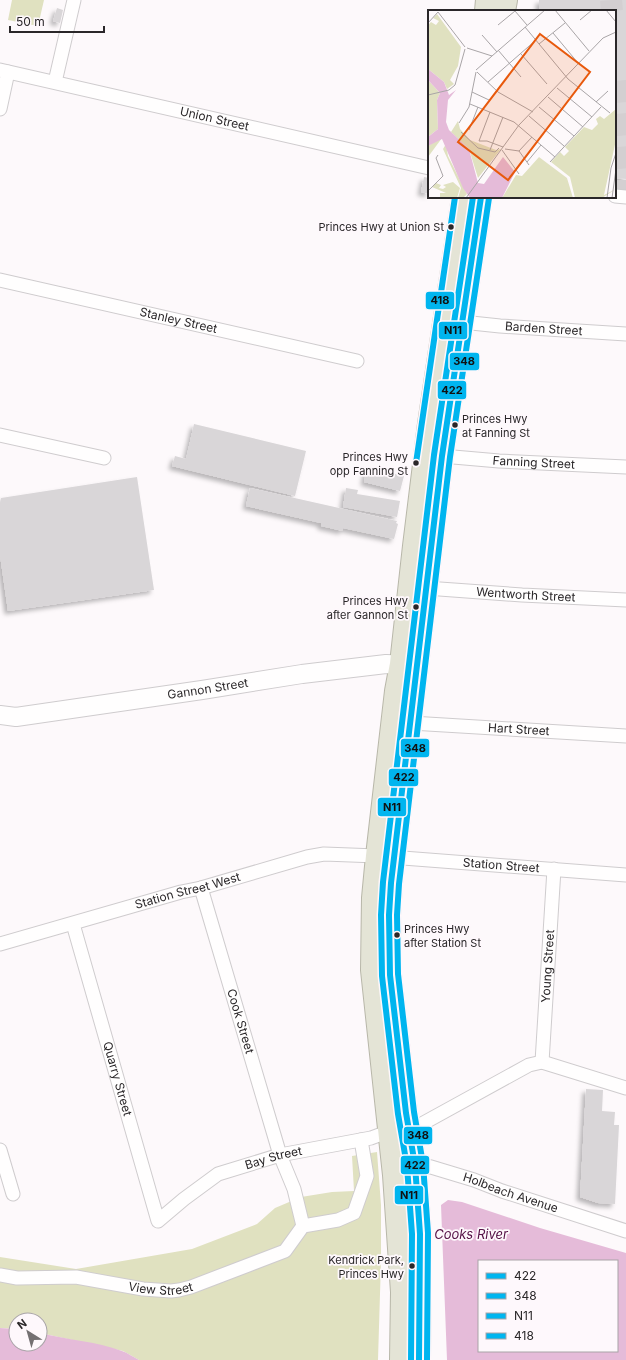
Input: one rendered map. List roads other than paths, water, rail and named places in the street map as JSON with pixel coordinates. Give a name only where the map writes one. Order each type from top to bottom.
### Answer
[{"type":"highway","points":[[386,857],[411,723],[409,664],[429,424],[463,198]]},
{"type":"highway","points":[[401,1360],[402,1292],[393,1160],[400,1131],[390,975],[386,857],[396,691],[409,664],[426,588],[442,456],[481,198]]},
{"type":"highway","points":[[400,1131],[415,1165],[420,1234],[419,1360]]},
{"type":"street","points":[[55,82],[74,0]]},
{"type":"street","points":[[0,109],[4,71]]},
{"type":"street","name":"Union Street","points":[[4,71],[428,168]]},
{"type":"street","points":[[616,196],[626,197]]},
{"type":"street","name":"Stanley Street","points":[[0,280],[357,361]]},
{"type":"street","name":"Barden Street","points":[[462,322],[500,326],[626,334]]},
{"type":"street","points":[[0,435],[104,458]]},
{"type":"street","name":"Fanning Street","points":[[442,456],[499,461],[626,467]]},
{"type":"street","name":"Wentworth Street","points":[[426,588],[522,595],[626,600]]},
{"type":"street","name":"Gannon Street","points":[[0,715],[16,717],[302,674],[382,664],[409,664]]},
{"type":"street","name":"Hart Street","points":[[411,723],[626,736]]},
{"type":"street","name":"Station Street West","points":[[0,944],[307,857],[324,854],[386,857]]},
{"type":"street","name":"Station Street","points":[[386,857],[626,875]]},
{"type":"street","name":"Young Street","points":[[542,1062],[554,869]]},
{"type":"street","name":"Cook Street","points":[[201,888],[280,1155]]},
{"type":"street","name":"Quarry Street","points":[[73,924],[158,1221],[168,1211]]},
{"type":"street","points":[[542,1062],[626,1088]]},
{"type":"street","name":"Bay Street","points":[[168,1211],[218,1174],[280,1155],[400,1131],[529,1064],[542,1062]]},
{"type":"street","points":[[280,1155],[294,1189],[303,1226],[338,1220],[354,1212],[367,1176],[361,1140]]},
{"type":"street","points":[[0,1150],[13,1194]]},
{"type":"street","name":"Holbeach Avenue","points":[[393,1160],[432,1167],[626,1231]]},
{"type":"street","name":"View Street","points":[[0,1275],[17,1278],[76,1277],[143,1289],[171,1291],[179,1290],[191,1287],[285,1251],[303,1226]]},
{"type":"water","name":"Cooks River","points":[[448,1200],[462,1202],[540,1228],[626,1253],[626,1360],[447,1360],[441,1205]]},
{"type":"water","points":[[0,1328],[8,1328],[8,1352],[48,1352],[48,1335],[112,1348],[124,1352],[139,1360],[0,1360]]},
{"type":"tunnel","points":[[611,0],[612,10]]},
{"type":"tunnel","points":[[616,91],[626,190]]},
{"type":"place","name":"Princes Hwy at Union St","points":[[451,227]]},
{"type":"place","name":"Princes Hwy at Fanning St","points":[[455,425]]},
{"type":"place","name":"Princes Hwy opp Fanning St","points":[[416,463]]},
{"type":"place","name":"Princes Hwy after Gannon St","points":[[416,607]]},
{"type":"place","name":"Princes Hwy after Station St","points":[[397,935]]},
{"type":"place","name":"Kendrick Park, Princes Hwy","points":[[412,1266]]}]
